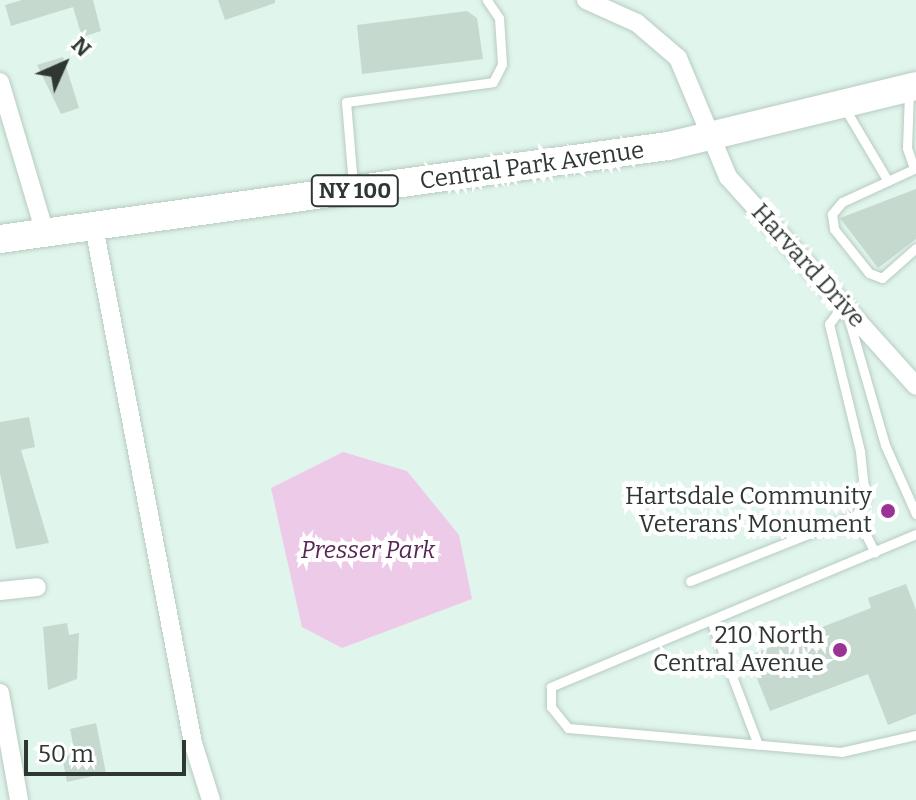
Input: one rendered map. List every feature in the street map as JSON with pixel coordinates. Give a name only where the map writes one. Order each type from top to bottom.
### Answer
[{"type":"main road","name":"Central Park Avenue","points":[[0,239],[709,139],[913,87]]},
{"type":"street","name":"Harvard Drive","points":[[586,0],[637,23],[678,58],[709,139],[728,177],[836,304],[916,386]]},
{"type":"street","points":[[0,82],[45,233]]},
{"type":"street","points":[[94,227],[193,743],[211,800]]},
{"type":"street","points":[[0,591],[37,587]]},
{"type":"street","points":[[0,693],[19,800]]},
{"type":"lane","points":[[354,191],[346,102],[493,82],[501,49],[499,18],[487,0]]},
{"type":"lane","points":[[913,87],[905,118],[915,168],[842,202],[832,214],[834,229],[869,273],[882,278],[916,248]]},
{"type":"lane","points":[[844,107],[888,181]]},
{"type":"lane","points":[[836,304],[859,345],[885,445],[916,514]]},
{"type":"lane","points":[[690,581],[856,515],[865,498],[860,451],[829,324],[836,304]]},
{"type":"lane","points":[[856,515],[875,553]]},
{"type":"lane","points":[[916,534],[712,623],[551,687],[551,707],[568,728],[841,752],[916,735]]},
{"type":"lane","points":[[712,623],[758,745]]},
{"type":"green space","name":"Presser Park","points":[[343,452],[407,471],[459,535],[472,599],[342,648],[302,627],[271,488]]},
{"type":"building","points":[[22,0],[93,0],[101,31],[82,37],[73,7],[11,26],[5,5]]},
{"type":"building","points":[[218,0],[275,0],[275,3],[225,20]]},
{"type":"building","points":[[467,11],[477,18],[483,59],[362,74],[357,25]]},
{"type":"building","points":[[63,57],[79,108],[61,114],[37,65]]},
{"type":"building","points":[[916,189],[916,239],[878,268],[840,218]]},
{"type":"building","points":[[29,417],[35,447],[21,450],[49,543],[16,549],[0,473],[0,422]]},
{"type":"building","name":"210 North Central Avenue","points":[[906,584],[916,610],[916,714],[888,725],[868,674],[770,711],[748,656],[871,608],[868,598]]},
{"type":"building","points":[[67,623],[69,635],[79,633],[77,679],[48,690],[43,627]]},
{"type":"building","points":[[96,723],[106,773],[67,782],[62,757],[75,754],[70,729]]},
{"type":"place","name":"Hartsdale Community Veterans' Monument","points":[[888,511]]},
{"type":"place","name":"210 North Central Avenue","points":[[840,650]]}]
